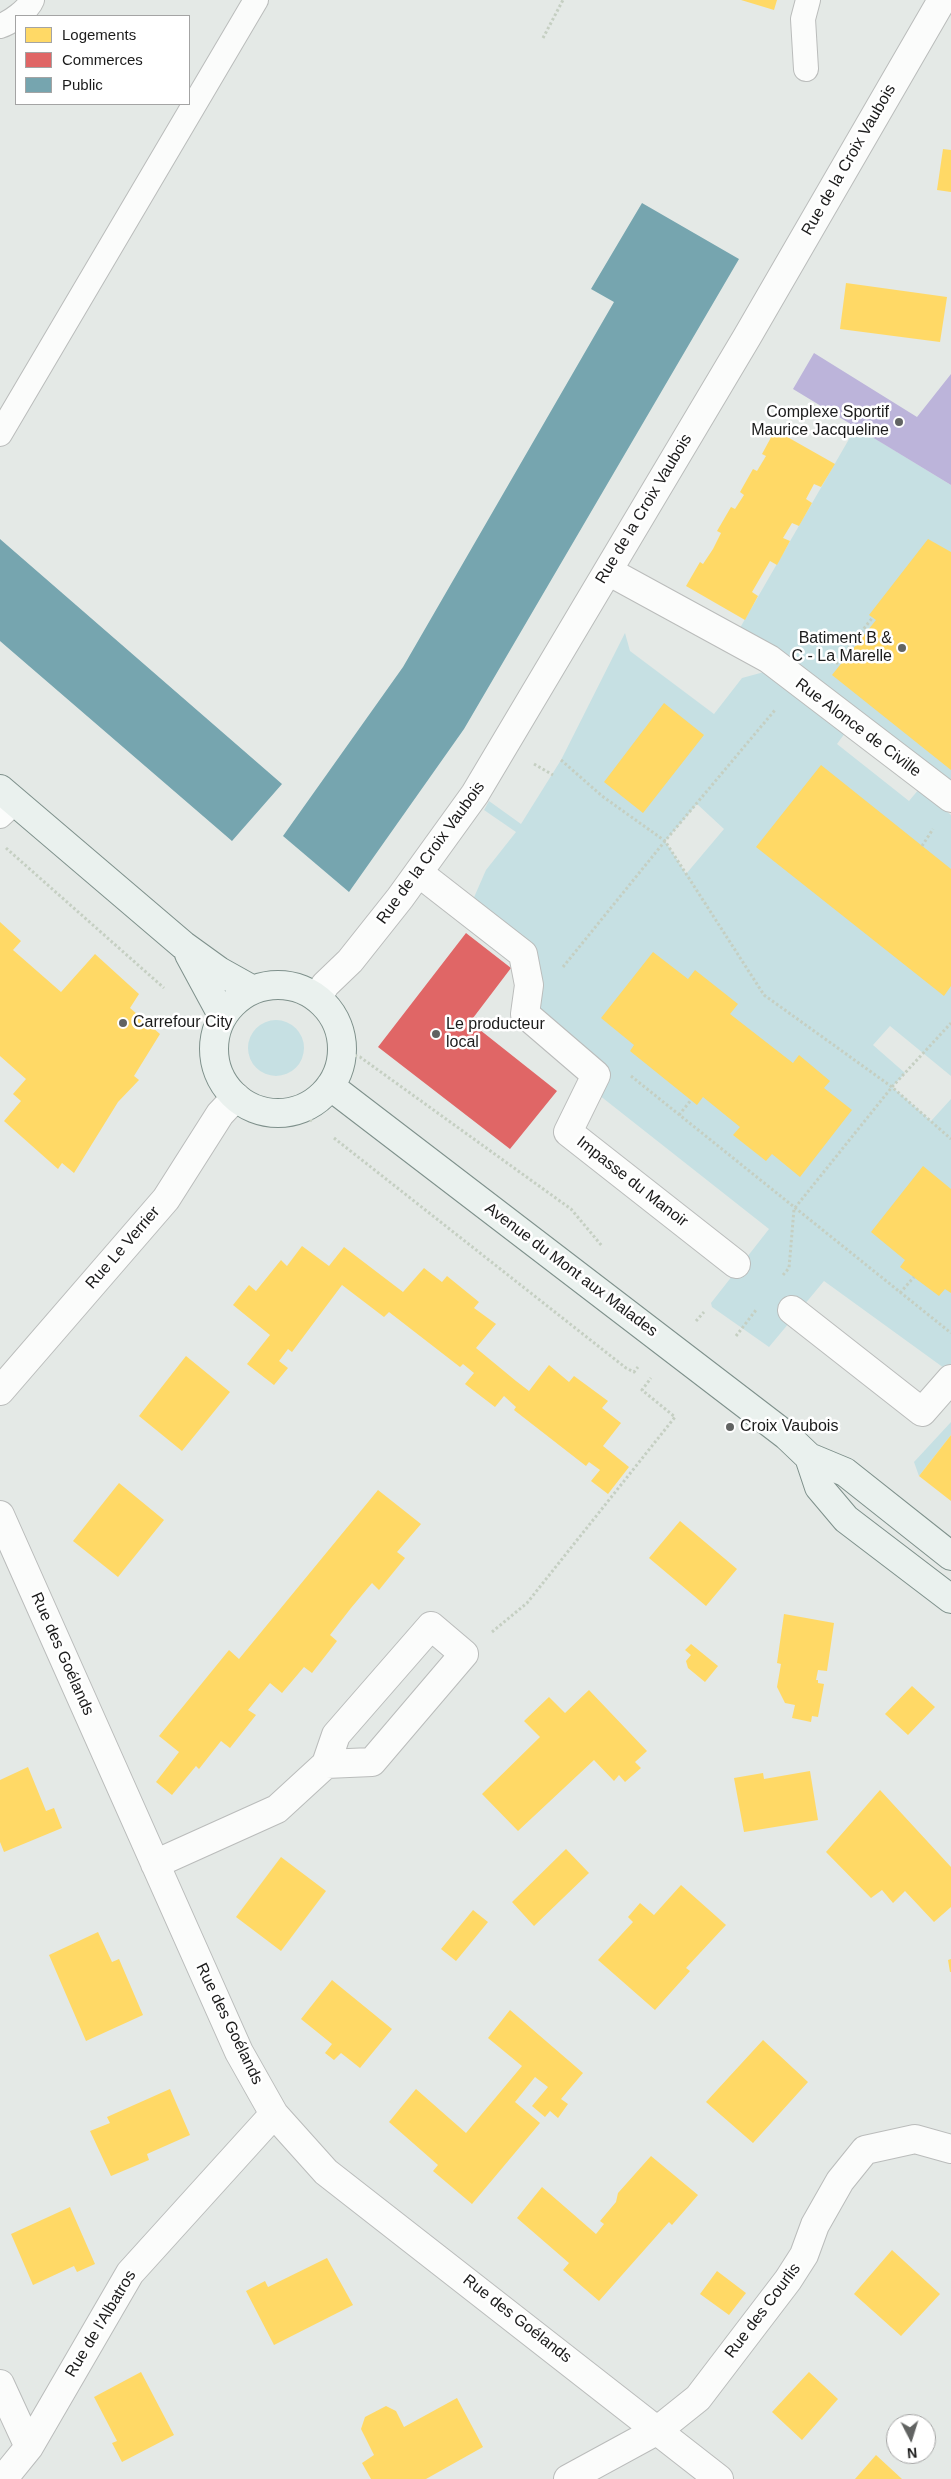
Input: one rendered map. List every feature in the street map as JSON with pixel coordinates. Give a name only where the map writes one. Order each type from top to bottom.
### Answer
[{"type":"street","name":"Rue de la Croix Vaubois","points":[[318,998],[325,985],[350,961],[419,873],[475,794],[747,337],[942,0]]},
{"type":"street","name":"Rue Alonce de Civille","points":[[608,571],[769,659],[951,798]]},
{"type":"street","points":[[5,802],[183,945],[219,971],[253,990]]},
{"type":"street","points":[[419,873],[523,954],[529,985],[525,1014],[596,1075]]},
{"type":"street","points":[[183,945],[222,1015]]},
{"type":"street","points":[[281,984],[300,988],[318,998],[332,1013],[338,1025],[343,1052],[339,1072],[330,1086],[314,1103],[298,1111],[279,1114],[261,1112],[228,1091],[217,1071],[213,1050],[216,1028],[222,1015],[234,1000],[253,990],[281,984]]},
{"type":"street","name":"Impasse du Manoir","points":[[596,1075],[568,1132],[736,1264]]},
{"type":"street","name":"Avenue du Mont aux Malades","points":[[330,1086],[787,1436],[810,1457],[845,1472],[951,1556]]},
{"type":"street","name":"Rue Le Verrier","points":[[0,1391],[9,1371],[166,1199],[220,1114],[236,1097]]},
{"type":"street","points":[[792,1310],[922,1412],[951,1378]]},
{"type":"street","points":[[810,1457],[819,1487],[846,1519],[951,1599]]},
{"type":"street","name":"Rue des Goélands","points":[[0,1515],[239,2052],[274,2114],[326,2172],[719,2479]]},
{"type":"street","points":[[156,1864],[277,1809],[326,1764],[336,1735],[431,1626],[464,1654],[372,1762],[326,1764]]},
{"type":"street","name":"Rue de l'Albatros","points":[[3,2479],[29,2447],[130,2273],[274,2114]]},
{"type":"street","name":"Rue des Courlis","points":[[568,2479],[658,2430],[698,2398],[788,2280],[804,2255],[814,2225],[840,2181],[865,2150],[915,2139],[951,2149]]},
{"type":"street","points":[[0,2384],[29,2447]]},
{"type":"lane","points":[[19,15],[30,6],[32,0]]},
{"type":"lane","points":[[0,434],[256,0]]},
{"type":"lane","points":[[806,69],[803,19],[808,0]]},
{"type":"lane","points":[[0,26],[6,25],[15,18]]},
{"type":"path","points":[[543,38],[563,0]]},
{"type":"path","points":[[529,985],[547,987],[665,841],[872,617]]},
{"type":"path","points":[[561,760],[602,796],[665,841],[764,995],[892,1087],[951,1139]]},
{"type":"path","points":[[0,843],[168,991]]},
{"type":"path","points":[[779,1280],[789,1268],[794,1209],[892,1087],[951,1023]]},
{"type":"path","points":[[343,1052],[360,1057],[571,1209],[608,1254]]},
{"type":"path","points":[[596,1075],[624,1070],[794,1209],[951,1333]]},
{"type":"path","points":[[679,1115],[691,1100]]},
{"type":"path","points":[[900,1293],[914,1277]]},
{"type":"path","points":[[736,1336],[758,1307]]},
{"type":"path","points":[[695,1322],[704,1312]]},
{"type":"path","points":[[464,1654],[527,1603],[675,1417],[642,1390],[654,1375]]},
{"type":"shaded area","name":"Complexe Sportif Maurice Jacqueline","points":[[814,353],[917,417],[951,374],[951,485],[793,389]]},
{"type":"shaded area","points":[[856,427],[951,485],[951,798],[733,640]]},
{"type":"shaded area","points":[[625,633],[630,651],[714,714],[742,678],[764,672],[845,733],[837,744],[909,801],[919,789],[951,815],[951,1076],[890,1026],[873,1045],[905,1073],[892,1087],[931,1121],[951,1099],[951,1382],[944,1368],[824,1281],[769,1347],[712,1307],[711,1303],[769,1229],[599,1095],[596,1075],[525,1014],[523,954],[468,911],[486,870],[516,832],[484,810],[489,801],[521,824],[561,760]],"holes":[[[697,804],[724,829],[686,874],[665,841]]]},
{"type":"shaded area","points":[[276,1020],[287,1022],[296,1028],[302,1037],[304,1048],[302,1059],[296,1068],[287,1074],[276,1076],[265,1074],[256,1068],[250,1059],[248,1048],[250,1037],[256,1028],[265,1022]]},
{"type":"shaded area","points":[[951,1422],[951,1435],[919,1476],[914,1462]]},
{"type":"building: Logements","points":[[741,0],[777,0],[774,10]]},
{"type":"building: Logements","points":[[943,149],[951,150],[951,192],[937,190]]},
{"type":"building: Logements","points":[[846,283],[947,297],[940,342],[840,329]]},
{"type":"building: Logements","points":[[775,430],[835,464],[821,487],[814,484],[806,499],[812,503],[799,526],[792,523],[783,538],[790,541],[777,565],[770,561],[752,592],[758,596],[745,620],[686,586],[700,562],[703,564],[713,549],[721,533],[717,531],[731,507],[735,509],[744,495],[740,492],[753,469],[757,471],[766,456],[762,454]]},
{"type":"building: Logements","name":"Batiment B & C - La Marelle","points":[[928,539],[951,552],[951,770],[832,675],[876,620],[869,615]]},
{"type":"building: Logements","points":[[664,703],[704,735],[643,813],[604,782]]},
{"type":"building: Logements","points":[[821,765],[951,869],[951,986],[944,996],[756,847]]},
{"type":"building: Logements","points":[[0,922],[21,941],[13,950],[61,992],[95,954],[139,994],[130,1008],[160,1034],[134,1076],[139,1080],[118,1102],[74,1173],[62,1163],[58,1169],[4,1121],[21,1101],[13,1094],[26,1079],[0,1056]]},
{"type":"building: Logements","points":[[653,952],[688,979],[695,970],[738,1004],[730,1014],[793,1063],[799,1055],[830,1081],[824,1088],[852,1110],[800,1177],[772,1154],[766,1161],[733,1135],[740,1127],[703,1097],[697,1105],[630,1051],[634,1045],[601,1018]]},
{"type":"building: Logements","points":[[923,1166],[951,1189],[951,1293],[945,1289],[939,1296],[900,1267],[905,1260],[871,1232]]},
{"type":"building: Logements","points":[[302,1246],[329,1266],[344,1247],[403,1292],[424,1268],[442,1282],[447,1276],[479,1302],[474,1308],[496,1324],[476,1348],[516,1381],[529,1391],[549,1365],[569,1382],[574,1376],[608,1401],[602,1408],[621,1423],[603,1446],[629,1467],[608,1494],[591,1481],[600,1470],[589,1462],[586,1466],[514,1410],[516,1407],[504,1396],[495,1407],[465,1384],[474,1373],[463,1364],[460,1367],[389,1312],[384,1317],[342,1285],[292,1352],[288,1349],[279,1361],[288,1368],[274,1385],[247,1364],[270,1335],[233,1305],[249,1285],[256,1291],[281,1260],[287,1266]]},
{"type":"building: Logements","points":[[186,1356],[230,1392],[182,1451],[139,1416]]},
{"type":"building: Logements","points":[[951,1435],[951,1501],[919,1476]]},
{"type":"building: Logements","points":[[119,1483],[164,1520],[118,1577],[73,1541]]},
{"type":"building: Logements","points":[[378,1490],[421,1524],[397,1552],[405,1558],[379,1590],[372,1583],[351,1608],[330,1635],[337,1641],[312,1673],[304,1667],[282,1693],[270,1683],[248,1710],[256,1715],[230,1748],[221,1741],[199,1769],[196,1766],[172,1795],[156,1782],[179,1752],[159,1736],[229,1650],[239,1659]]},
{"type":"building: Logements","points":[[680,1521],[737,1569],[706,1606],[649,1558]]},
{"type":"building: Logements","points":[[784,1614],[834,1623],[827,1671],[818,1670],[816,1680],[818,1680],[818,1683],[824,1684],[818,1717],[812,1716],[811,1722],[792,1718],[795,1705],[785,1703],[777,1687],[781,1664],[777,1663]]},
{"type":"building: Logements","points":[[691,1644],[718,1666],[705,1682],[688,1668],[686,1661],[691,1655],[685,1650]]},
{"type":"building: Logements","points":[[912,1686],[935,1707],[908,1735],[885,1714]]},
{"type":"building: Logements","points":[[589,1690],[647,1751],[635,1762],[641,1768],[625,1782],[619,1775],[614,1781],[594,1760],[518,1831],[482,1794],[540,1737],[524,1721],[549,1697],[565,1713]]},
{"type":"building: Logements","points":[[28,1767],[46,1811],[54,1808],[62,1828],[4,1852],[0,1842],[0,1780]]},
{"type":"building: Logements","points":[[810,1771],[818,1820],[744,1832],[734,1778],[763,1773],[764,1779]]},
{"type":"building: Logements","points":[[880,1790],[951,1867],[951,1907],[934,1922],[905,1891],[893,1903],[882,1890],[871,1898],[826,1852]]},
{"type":"building: Logements","points":[[566,1849],[589,1873],[534,1926],[512,1902]]},
{"type":"building: Logements","points":[[281,1857],[326,1891],[281,1951],[236,1917]]},
{"type":"building: Logements","points":[[681,1885],[726,1925],[686,1968],[690,1971],[655,2010],[598,1960],[633,1922],[628,1917],[640,1903],[654,1915]]},
{"type":"building: Logements","points":[[473,1910],[488,1922],[456,1961],[441,1949]]},
{"type":"building: Logements","points":[[98,1932],[112,1962],[119,1959],[143,2015],[86,2041],[49,1955]]},
{"type":"building: Logements","points":[[951,1959],[951,1972],[950,1972],[948,1960]]},
{"type":"building: Logements","points":[[332,1980],[392,2029],[360,2068],[341,2053],[334,2060],[325,2053],[332,2044],[301,2019]]},
{"type":"building: Logements","points":[[510,2010],[583,2073],[561,2099],[568,2104],[558,2118],[550,2111],[545,2117],[532,2106],[548,2087],[535,2077],[515,2102],[540,2123],[472,2204],[433,2171],[438,2165],[389,2122],[416,2089],[466,2133],[522,2066],[488,2038]]},
{"type":"building: Logements","points":[[763,2040],[808,2082],[753,2143],[706,2102]]},
{"type":"building: Logements","points":[[170,2089],[190,2135],[147,2154],[149,2160],[111,2176],[90,2131],[110,2123],[107,2117]]},
{"type":"building: Logements","points":[[651,2156],[698,2195],[672,2225],[669,2222],[599,2301],[563,2270],[569,2263],[517,2218],[542,2187],[596,2234],[604,2224],[600,2221],[616,2202],[618,2193]]},
{"type":"building: Logements","points":[[70,2207],[95,2264],[77,2272],[74,2266],[33,2285],[11,2234]]},
{"type":"building: Logements","points":[[892,2250],[940,2294],[901,2336],[854,2294]]},
{"type":"building: Logements","points":[[327,2258],[353,2305],[274,2345],[246,2291],[265,2281],[268,2287]]},
{"type":"building: Logements","points":[[717,2271],[746,2293],[729,2315],[700,2294]]},
{"type":"building: Logements","points":[[141,2372],[174,2435],[122,2462],[112,2443],[117,2441],[94,2397]]},
{"type":"building: Logements","points":[[809,2372],[838,2399],[802,2440],[772,2412]]},
{"type":"building: Logements","points":[[457,2398],[483,2447],[426,2479],[371,2479],[362,2463],[374,2455],[361,2429],[365,2417],[386,2406],[396,2411],[404,2427]]},
{"type":"building: Logements","points":[[876,2455],[902,2479],[855,2479]]},
{"type":"building: Commerces","name":"Le producteur local","points":[[466,933],[511,968],[470,1022],[557,1091],[510,1149],[378,1047]]},
{"type":"building: Public","points":[[642,203],[739,259],[464,729],[349,892],[283,836],[403,667],[614,302],[591,289]]},
{"type":"building: Public","points":[[0,539],[282,784],[232,841],[0,641]]},
{"type":"place","name":"Complexe Sportif Maurice Jacqueline","points":[[899,422]]},
{"type":"place","name":"Batiment B & C - La Marelle","points":[[902,648]]},
{"type":"place","name":"Carrefour City","points":[[123,1023]]},
{"type":"place","name":"Le producteur local","points":[[436,1034]]},
{"type":"place","name":"Croix Vaubois","points":[[730,1427]]}]
